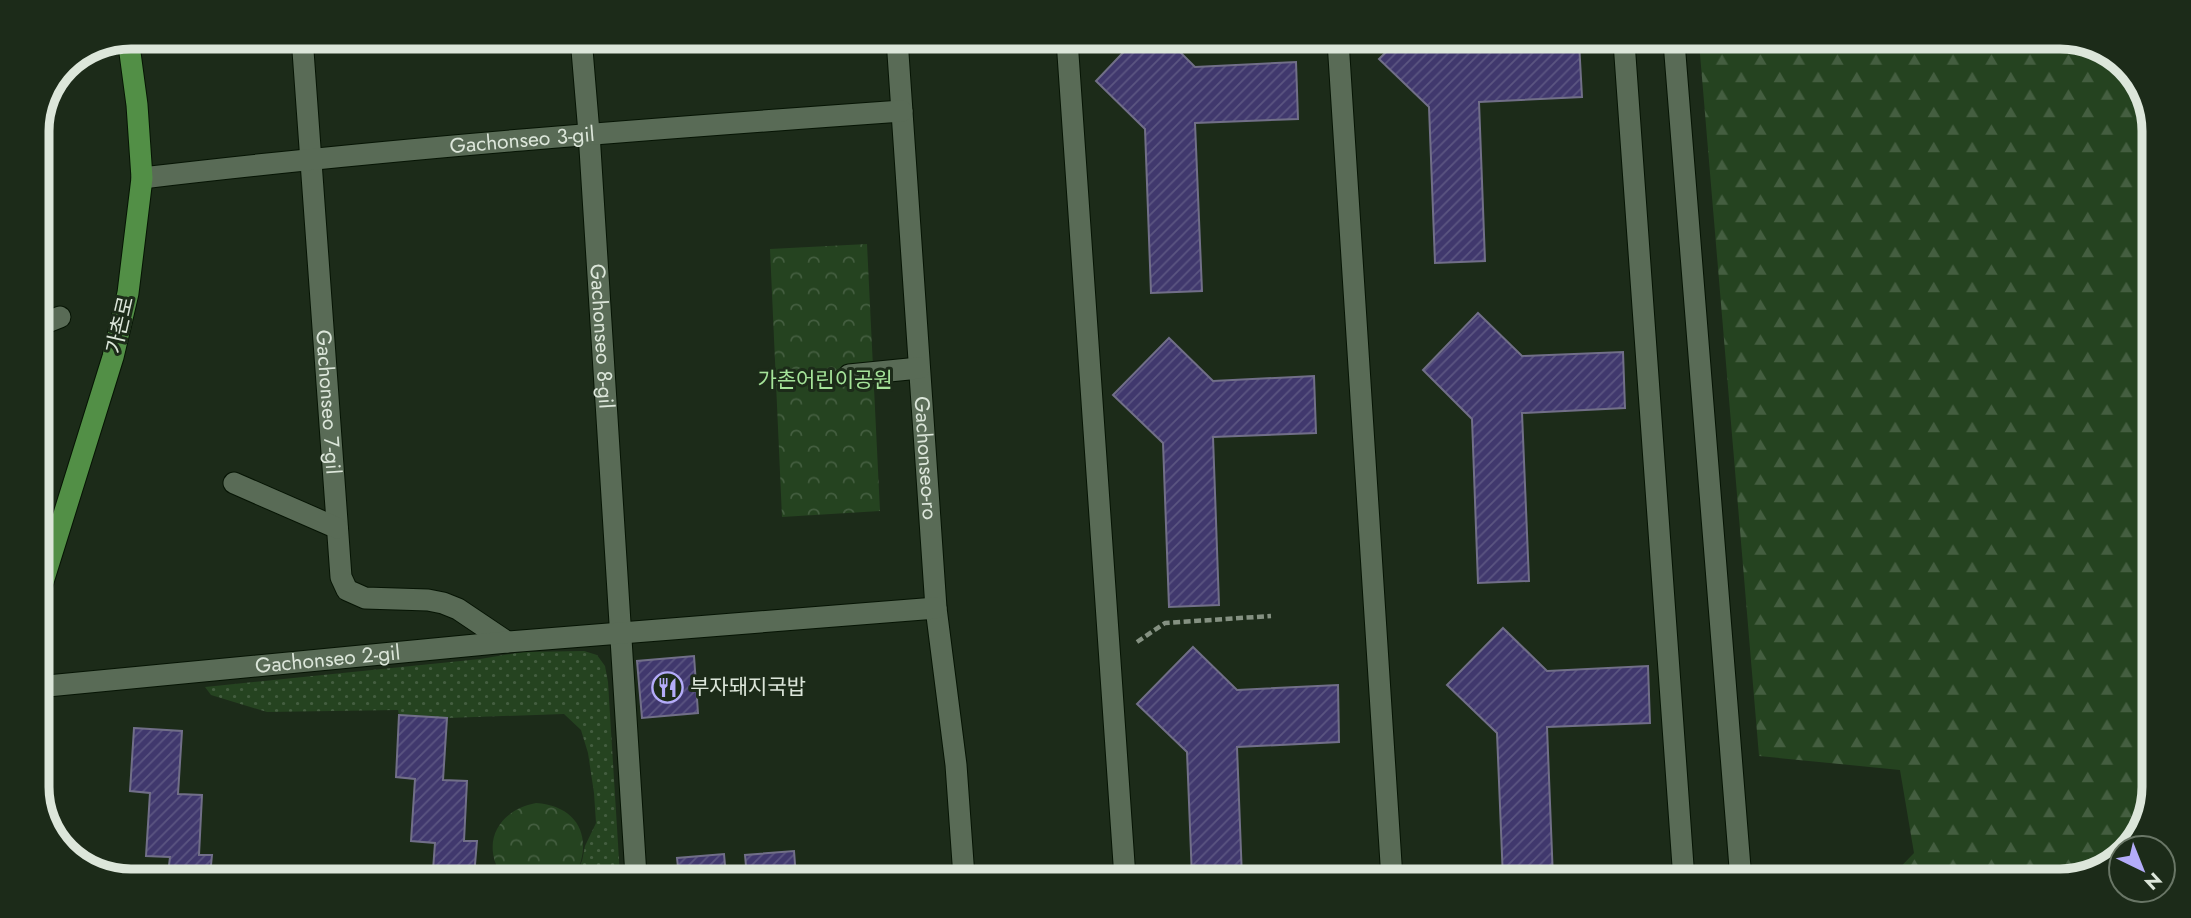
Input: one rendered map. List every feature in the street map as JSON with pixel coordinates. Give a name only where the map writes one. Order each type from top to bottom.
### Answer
[{"type":"main road","name":"가촌로","points":[[49,562],[113,357],[129,284],[142,178],[130,49]]},
{"type":"street","name":"Gachonseo 7-gil","points":[[303,49],[341,577],[347,590],[365,598],[443,603],[458,609],[508,642]]},
{"type":"street","name":"Gachonseo 8-gil","points":[[582,49],[620,634]]},
{"type":"street","name":"Gachonseo-ro","points":[[898,49],[936,608],[957,765],[964,869]]},
{"type":"street","points":[[1068,49],[1124,869]]},
{"type":"street","points":[[1339,49],[1391,869]]},
{"type":"street","points":[[1625,49],[1684,869]]},
{"type":"street","points":[[1675,49],[1740,869]]},
{"type":"street","name":"Gachonseo 3-gil","points":[[142,178],[312,158],[589,133],[902,110]]},
{"type":"street","points":[[49,321],[60,317]]},
{"type":"street","points":[[849,375],[919,368]]},
{"type":"street","points":[[234,483],[337,528]]},
{"type":"street","name":"Gachonseo 2-gil","points":[[49,686],[508,642],[936,608]]},
{"type":"street","points":[[620,634],[636,869]]},
{"type":"path","points":[[1110,660],[1165,623],[1272,617]]},
{"type":"green space","points":[[1700,49],[2076,51],[2091,55],[2110,66],[2125,81],[2138,105],[2142,126],[2142,787],[2136,818],[2127,834],[2107,834],[2107,854],[2081,866],[2060,869],[1899,869],[1914,853],[1900,770],[1759,756]]},
{"type":"green space","name":"가촌어린이공원","points":[[867,244],[880,511],[782,517],[770,249]]},
{"type":"green space","points":[[584,651],[597,655],[605,666],[620,869],[578,869],[596,823],[594,793],[588,753],[581,730],[564,714],[447,718],[399,715],[398,710],[267,712],[211,695],[205,687],[480,659],[523,652]]},
{"type":"green space","points":[[536,803],[551,805],[572,818],[582,837],[583,849],[578,869],[499,869],[493,851],[497,829],[503,820],[523,807]]},
{"type":"building","points":[[1126,49],[1177,49],[1195,67],[1296,62],[1298,119],[1195,123],[1202,291],[1151,293],[1145,129],[1096,81]]},
{"type":"building","points":[[1389,49],[1579,49],[1582,97],[1479,102],[1485,261],[1435,263],[1429,107],[1379,59]]},
{"type":"building","points":[[1478,313],[1522,356],[1623,352],[1625,408],[1522,413],[1529,581],[1478,583],[1472,419],[1423,370]]},
{"type":"building","points":[[1169,338],[1213,381],[1314,376],[1316,433],[1213,437],[1219,605],[1169,607],[1163,443],[1113,395]]},
{"type":"building","points":[[1503,628],[1547,671],[1648,666],[1650,723],[1547,727],[1553,869],[1503,869],[1497,733],[1447,685]]},
{"type":"building","points":[[1193,647],[1237,690],[1338,685],[1339,742],[1237,747],[1242,869],[1192,869],[1187,752],[1137,704]]},
{"type":"building","name":"부자돼지국밥","points":[[694,656],[698,713],[642,718],[637,661]]},
{"type":"building","points":[[399,715],[447,718],[443,780],[467,781],[464,841],[477,841],[475,869],[433,869],[435,843],[411,841],[415,779],[396,777]]},
{"type":"building","points":[[134,728],[182,731],[178,794],[202,795],[199,855],[212,855],[211,869],[169,869],[170,857],[146,856],[150,793],[130,791]]},
{"type":"building","points":[[794,851],[795,869],[746,869],[745,855]]},
{"type":"building","points":[[724,854],[725,869],[678,869],[677,858]]},
{"type":"place","name":"부자돼지국밥","points":[[667,687]]}]
